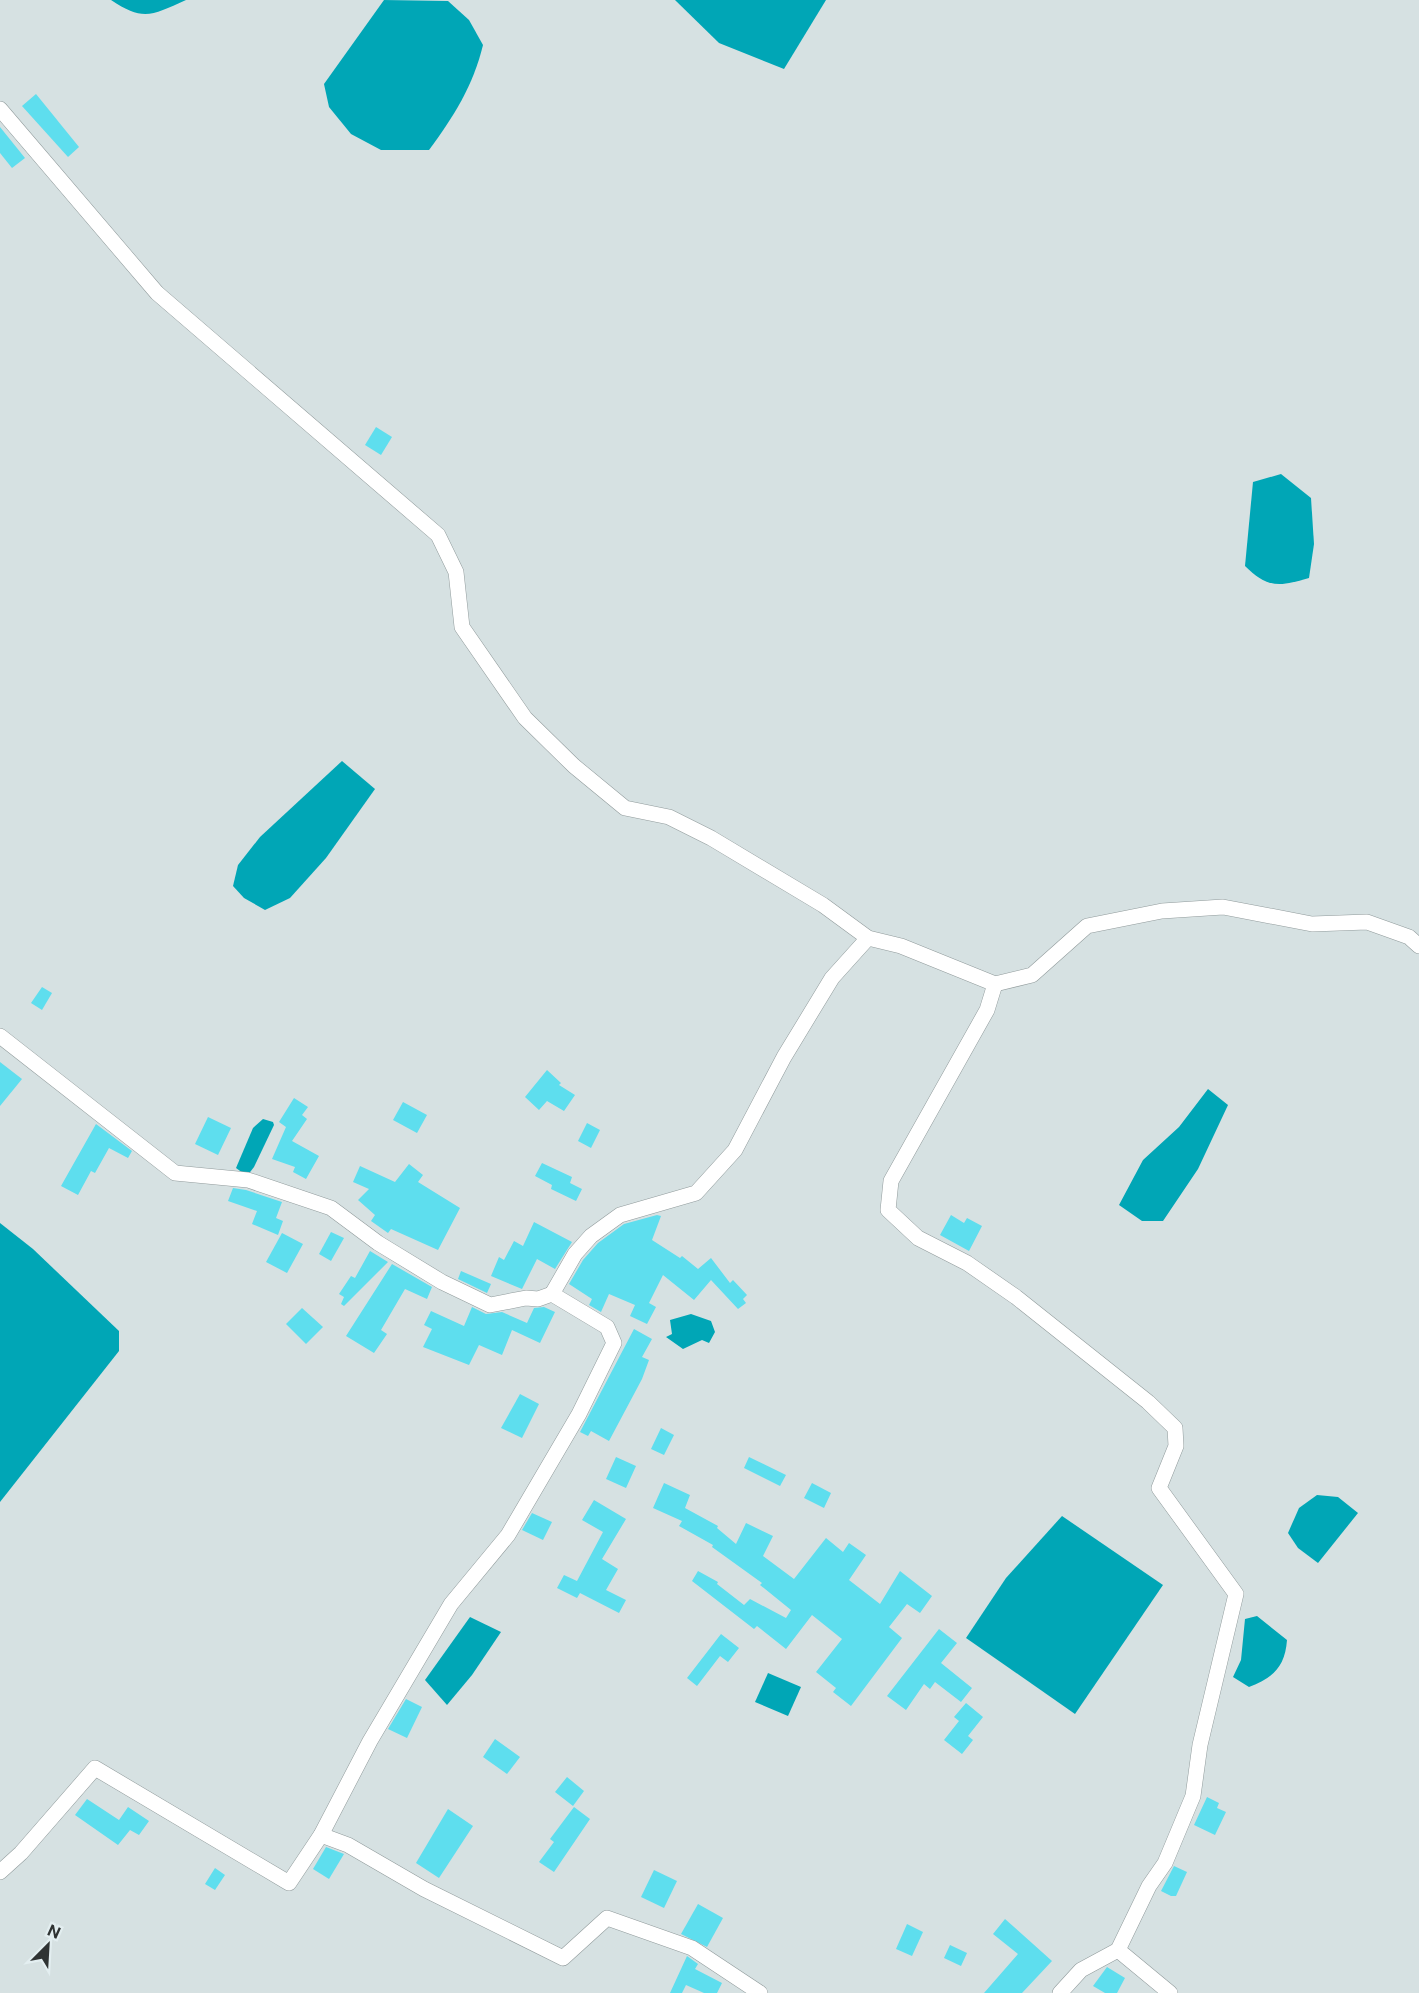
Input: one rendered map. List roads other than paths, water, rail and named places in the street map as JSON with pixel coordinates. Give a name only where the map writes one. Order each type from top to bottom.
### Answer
[{"type":"street","points":[[0,109],[157,293],[438,535],[456,572],[462,627],[525,718],[574,766],[625,808],[669,817],[711,838],[823,905],[868,938],[901,946],[995,984],[1032,975],[1087,926],[1162,911],[1223,907],[1312,924],[1367,922],[1409,937],[1419,946]]},
{"type":"street","points":[[0,1036],[175,1173],[248,1180],[332,1208],[378,1243],[442,1282],[490,1305],[526,1298],[538,1299],[552,1294],[575,1254],[591,1236],[620,1215],[696,1193],[735,1150],[783,1058],[832,978],[868,938]]},
{"type":"street","points":[[995,984],[987,1010],[977,1031],[891,1181],[888,1210],[918,1238],[967,1263],[1016,1297],[1148,1402],[1175,1428],[1176,1446],[1160,1488],[1236,1594],[1200,1744],[1193,1796],[1165,1863],[1149,1886],[1118,1950],[1081,1970],[1060,1993]]},
{"type":"street","points":[[0,1872],[21,1853],[95,1768],[290,1883],[321,1835],[370,1741],[451,1605],[508,1535],[579,1414],[614,1343],[608,1327],[552,1294]]},
{"type":"street","points":[[321,1835],[348,1845],[424,1889],[563,1958],[607,1918],[692,1948],[760,1993]]},
{"type":"street","points":[[1118,1950],[1170,1993]]},
{"type":"water","points":[[111,0],[186,0],[156,12],[140,14]]},
{"type":"water","points":[[384,0],[448,1],[469,20],[483,45],[474,74],[462,100],[429,150],[381,150],[351,134],[329,107],[324,84]]},
{"type":"water","points":[[675,0],[826,0],[784,69],[719,43]]},
{"type":"water","points":[[1281,474],[1311,498],[1314,544],[1309,578],[1274,584],[1260,578],[1245,566],[1253,482]]},
{"type":"water","points":[[342,761],[375,789],[326,858],[290,898],[265,910],[244,898],[233,886],[238,865],[260,837]]},
{"type":"water","points":[[1208,1089],[1228,1105],[1198,1169],[1163,1221],[1142,1221],[1119,1205],[1143,1160],[1179,1127]]},
{"type":"water","points":[[263,1119],[273,1122],[274,1125],[254,1167],[247,1176],[236,1168],[253,1128]]},
{"type":"water","points":[[0,1223],[33,1249],[119,1331],[119,1351],[0,1502]]},
{"type":"water","points":[[691,1314],[711,1321],[715,1332],[709,1343],[702,1340],[683,1349],[666,1337],[672,1334],[670,1320]]},
{"type":"water","points":[[1317,1495],[1338,1497],[1358,1513],[1318,1563],[1298,1548],[1288,1533],[1299,1508]]},
{"type":"water","points":[[1062,1516],[1163,1585],[1075,1714],[966,1638],[1006,1578]]},
{"type":"water","points":[[1257,1616],[1287,1640],[1286,1649],[1276,1670],[1265,1680],[1249,1687],[1233,1677],[1241,1660],[1245,1619]]},
{"type":"water","points":[[470,1617],[501,1632],[472,1675],[447,1705],[425,1680]]},
{"type":"water","points":[[768,1673],[801,1687],[788,1716],[755,1702]]}]
